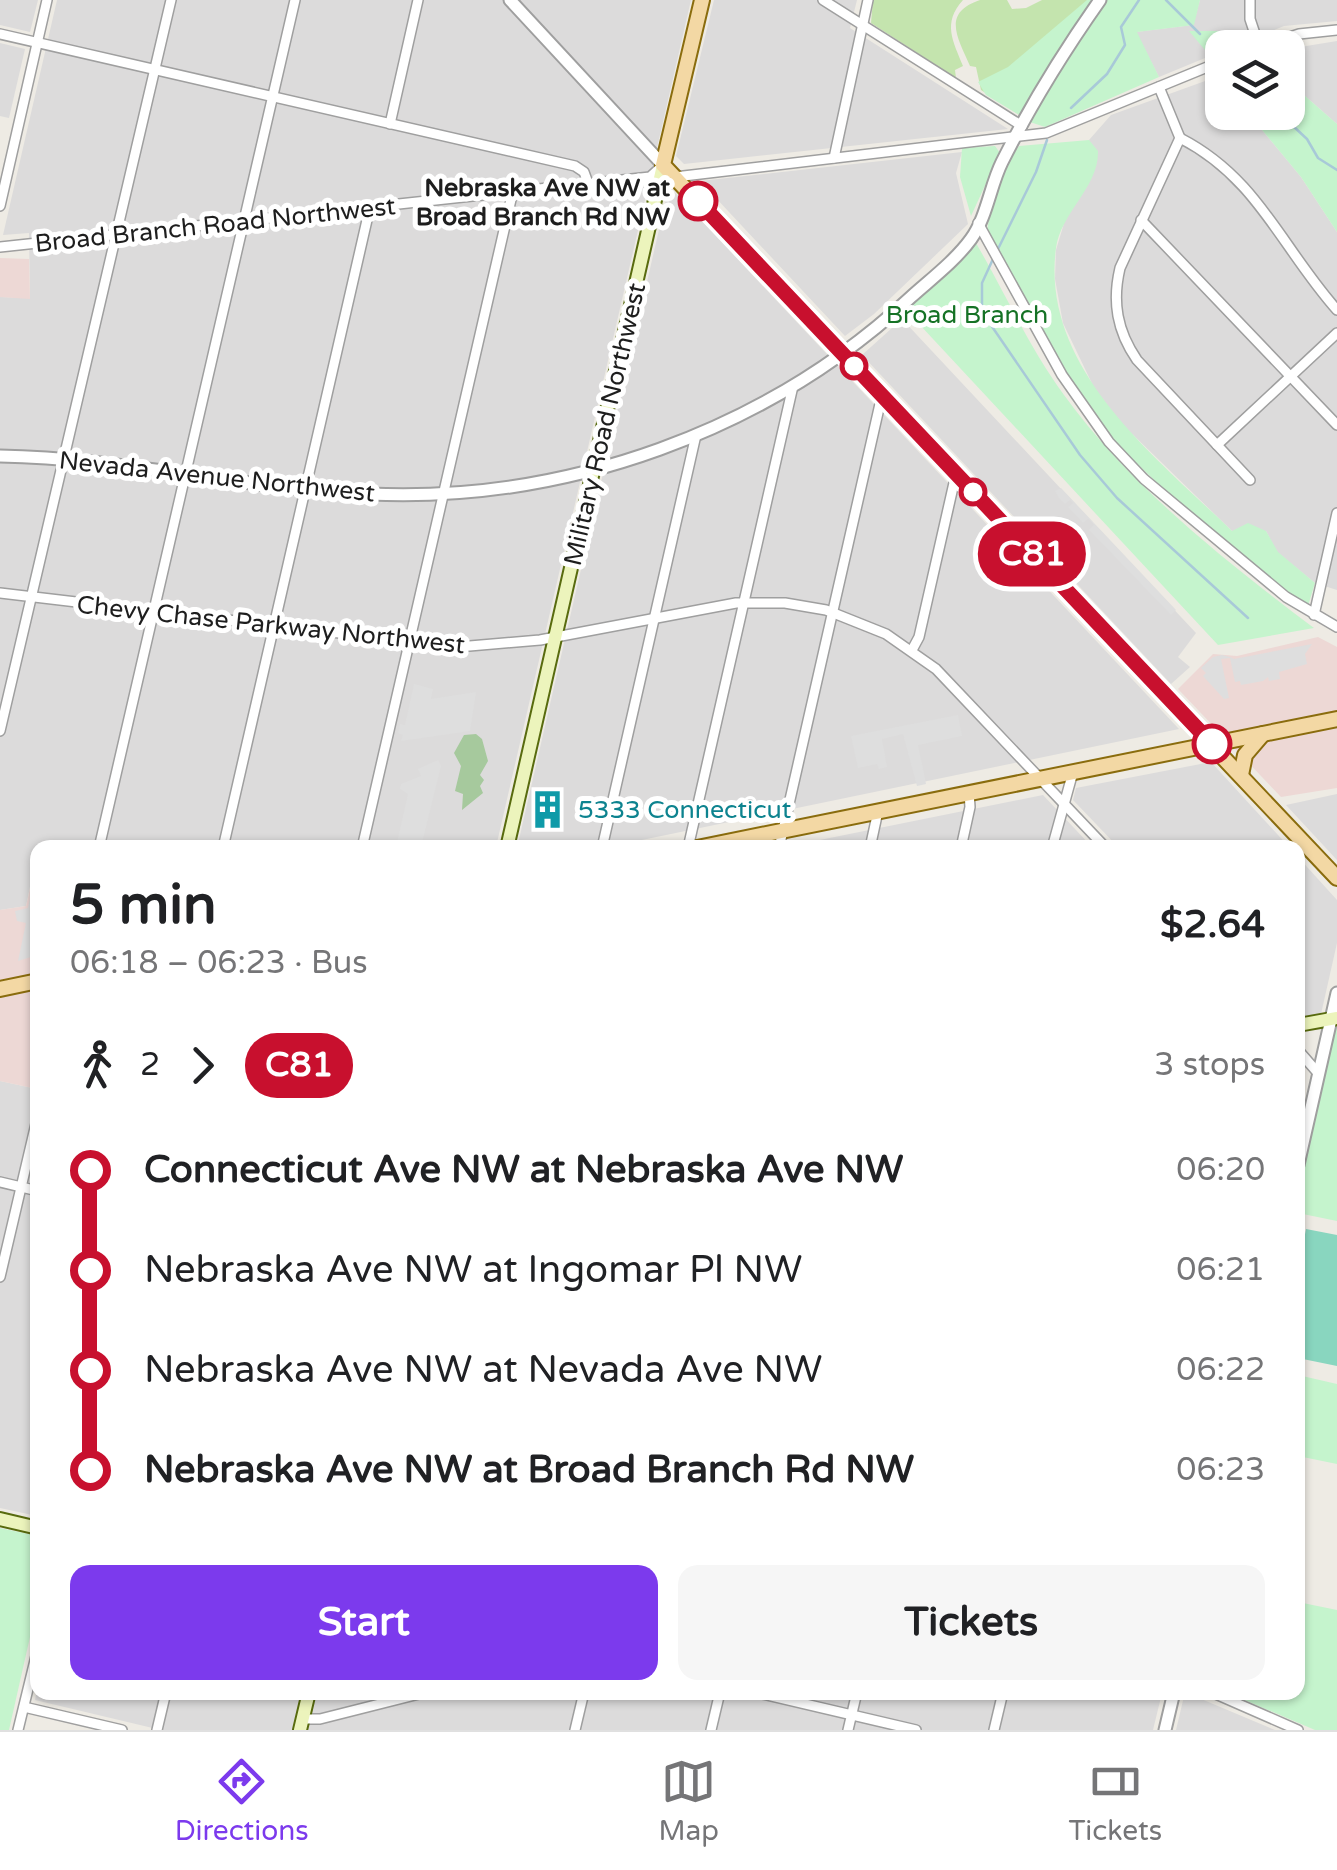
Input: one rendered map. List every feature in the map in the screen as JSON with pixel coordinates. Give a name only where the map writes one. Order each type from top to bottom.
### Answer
[{"type":"main road","name":"Military Road Northwest","points":[[509,840],[702,0]]},
{"type":"main road","points":[[663,165],[1302,840]]},
{"type":"main road","points":[[735,840],[1337,719]]},
{"type":"main road","points":[[1241,775],[1245,755],[1264,733]]},
{"type":"main road","points":[[1305,844],[1337,878]]},
{"type":"main road","points":[[0,988],[30,982]]},
{"type":"main road","points":[[1305,1024],[1334,1018]]},
{"type":"main road","points":[[0,1519],[30,1526]]},
{"type":"main road","points":[[301,1725],[307,1700]]},
{"type":"street","points":[[0,206],[47,0]]},
{"type":"street","points":[[0,731],[171,0]]},
{"type":"street","points":[[102,840],[295,0]]},
{"type":"street","points":[[390,124],[418,0]]},
{"type":"street","points":[[510,0],[663,165]]},
{"type":"street","points":[[823,0],[1022,126]]},
{"type":"street","points":[[834,158],[868,0]]},
{"type":"street","points":[[1014,139],[1100,0]]},
{"type":"street","points":[[1250,0],[1252,30]]},
{"type":"street","points":[[1305,33],[1337,30]]},
{"type":"street","points":[[0,34],[575,166],[584,172],[588,183]]},
{"type":"street","points":[[675,177],[1046,133],[1205,68]]},
{"type":"street","points":[[1159,87],[1180,138],[1216,159],[1249,190],[1301,267],[1337,310]]},
{"type":"street","points":[[1180,138],[1118,278],[1115,304],[1120,328],[1137,360],[1250,480]]},
{"type":"street","name":"Nevada Avenue Northwest","points":[[0,456],[380,494],[443,493],[519,485],[594,469],[696,435],[793,386],[842,354],[898,309],[972,237],[1014,139]]},
{"type":"street","name":"Broad Branch Road Northwest","points":[[0,246],[650,177],[663,165]]},
{"type":"street","points":[[364,840],[513,191]]},
{"type":"street","points":[[225,840],[370,207]]},
{"type":"street","points":[[1142,220],[1337,425]]},
{"type":"street","points":[[978,223],[1062,376],[1109,442],[1154,488],[1286,597],[1337,627]]},
{"type":"street","points":[[1216,445],[1337,333]]},
{"type":"street","points":[[690,840],[793,386]]},
{"type":"street","points":[[780,840],[882,395]]},
{"type":"street","points":[[604,840],[696,435]]},
{"type":"street","points":[[912,650],[919,638],[956,474]]},
{"type":"street","points":[[1314,615],[1337,513]]},
{"type":"street","name":"Chevy Chase Parkway Northwest","points":[[0,594],[409,643],[480,647],[744,602],[785,603],[832,612],[874,628],[912,650],[950,681],[1099,840]]},
{"type":"street","points":[[1054,840],[1073,772]]},
{"type":"street","points":[[962,840],[970,807],[968,793]]},
{"type":"street","points":[[872,840],[878,811]]},
{"type":"street","points":[[1305,1132],[1337,992]]},
{"type":"street","points":[[1305,1058],[1318,1072]]},
{"type":"street","points":[[0,1278],[30,1149]]},
{"type":"street","points":[[0,1182],[30,1189]]},
{"type":"street","points":[[18,1730],[30,1682]]},
{"type":"street","points":[[157,1730],[164,1700]]},
{"type":"street","points":[[301,1725],[395,1700]]},
{"type":"street","points":[[575,1730],[582,1700]]},
{"type":"street","points":[[711,1730],[718,1700]]},
{"type":"street","points":[[790,1700],[916,1730]]},
{"type":"street","points":[[848,1730],[855,1700]]},
{"type":"street","points":[[994,1730],[1001,1700]]},
{"type":"street","points":[[1165,1730],[1172,1700]]},
{"type":"street","points":[[1230,1700],[1298,1730]]},
{"type":"street","points":[[24,1707],[122,1730]]},
{"type":"shaded area","points":[[0,0],[38,0],[30,32],[0,25]]},
{"type":"shaded area","points":[[57,0],[691,0],[498,840],[30,840],[26,906],[0,910],[0,297],[30,298],[29,233],[3,235]]},
{"type":"shaded area","points":[[714,0],[857,0],[850,28],[1008,129],[684,164],[676,156]]},
{"type":"shaded area","points":[[1200,0],[1337,0],[1337,21],[1274,30],[1205,30],[1205,58],[1159,77],[1136,32],[1193,25]]},
{"type":"shaded area","points":[[1337,41],[1337,124],[1305,96],[1305,46]]},
{"type":"shaded area","points":[[0,43],[25,49],[9,118],[0,116]]},
{"type":"shaded area","points":[[1205,81],[1205,130],[1262,130],[1301,177],[1337,232],[1337,590],[1315,583],[1277,552],[1266,531],[1232,531],[1124,426],[1098,396],[1063,323],[1055,279],[1056,250],[1089,140],[1111,115]]},
{"type":"shaded area","points":[[962,152],[956,173],[968,224],[874,314],[845,336],[700,181]]},
{"type":"shaded area","points":[[669,186],[1179,729],[642,840],[519,840]]},
{"type":"shaded area","points":[[0,258],[29,259],[30,299],[0,297]]},
{"type":"shaded area","points":[[902,319],[1196,633],[1178,657],[1190,667],[1171,684],[862,355]]},
{"type":"shaded area","points":[[1061,488],[1176,610],[1171,615],[1089,530],[1094,524],[1088,519],[1083,523],[1068,507],[1073,503],[1070,500],[1065,504],[1059,498],[1055,491]]},
{"type":"shaded area","points":[[1318,637],[1337,647],[1337,788],[1281,797],[1178,689],[1213,654],[1237,656]]},
{"type":"shaded area","points":[[1312,644],[1305,654],[1307,664],[1279,672],[1280,679],[1269,681],[1268,677],[1241,685],[1240,681],[1235,682],[1230,658],[1221,659],[1229,698],[1224,699],[1203,676],[1206,673],[1201,668],[1213,657],[1222,655],[1234,659]]},
{"type":"shaded area","points":[[414,684],[433,689],[431,699],[476,692],[470,731],[401,741],[400,724],[405,725]]},
{"type":"shaded area","points":[[958,715],[962,736],[918,745],[926,784],[917,786],[903,734],[882,739],[887,767],[879,769],[877,764],[858,768],[851,736]]},
{"type":"shaded area","points":[[438,760],[441,766],[423,840],[398,840],[408,794],[400,789],[401,784],[421,776],[418,769]]},
{"type":"shaded area","points":[[1211,762],[1283,840],[1111,840],[1073,800],[1076,788]]},
{"type":"shaded area","points":[[1337,794],[1337,860],[1286,805]]},
{"type":"shaded area","points":[[1043,795],[1085,840],[820,840]]},
{"type":"shaded area","points":[[1305,865],[1337,900],[1337,943],[1321,1014],[1305,1017]]},
{"type":"shaded area","points":[[30,888],[30,1087],[0,1081],[0,910],[26,906]]},
{"type":"shaded area","points":[[30,899],[30,957],[18,961],[26,923],[17,921],[15,911],[28,908]]},
{"type":"shaded area","points":[[0,1081],[30,1087],[30,1514],[0,1508]]},
{"type":"shaded area","points":[[35,1700],[1160,1700],[1153,1730],[161,1730]]},
{"type":"shaded area","points":[[1183,1700],[1204,1700],[1275,1730],[1176,1730]]},
{"type":"green space","points":[[873,0],[963,0],[951,24],[963,66],[955,70],[956,78],[871,23]]},
{"type":"green space","points":[[980,0],[1007,0],[1012,9],[1026,8],[1042,0],[1095,0],[1021,116],[981,90],[976,67],[970,66],[958,36],[960,12]]},
{"type":"green space","points":[[1087,0],[1093,0],[1021,116],[986,95],[978,82],[1008,67]]},
{"type":"green space","points":[[1105,0],[1200,0],[1194,25],[1137,32],[1159,77],[1045,127],[1030,122],[1034,112]]},
{"type":"green space","points":[[1189,31],[1205,31],[1205,50]]},
{"type":"green space","points":[[1305,96],[1337,124],[1337,232],[1301,177],[1262,130],[1305,130]]},
{"type":"green space","name":"Broad Branch","points":[[1089,140],[1098,151],[1097,164],[1059,235],[1056,248],[1056,292],[1066,332],[1084,371],[1138,440],[1232,531],[1248,523],[1266,531],[1278,552],[1315,583],[1307,609],[1179,504],[1102,430],[1078,395],[987,231],[998,187],[1019,146]]},
{"type":"green space","points":[[995,146],[1000,153],[971,216],[960,177],[962,148]]},
{"type":"green space","name":"Broad Branch","points":[[976,243],[1040,359],[1090,429],[1180,520],[1314,628],[1218,645],[906,310]]},
{"type":"green space","points":[[476,734],[482,739],[488,761],[480,775],[484,780],[480,786],[483,793],[462,810],[463,794],[455,791],[461,766],[454,753],[464,735]]},
{"type":"green space","points":[[1337,1026],[1337,1221],[1305,1214],[1305,1165]]},
{"type":"green space","points":[[1306,1229],[1337,1235],[1337,1366],[1305,1359]]},
{"type":"green space","points":[[1305,1377],[1337,1384],[1337,1464],[1305,1457]]},
{"type":"green space","points":[[0,1528],[30,1534],[30,1637],[9,1730],[0,1730]]},
{"type":"green space","points":[[1305,1603],[1337,1610],[1337,1730],[1315,1730],[1244,1700],[1305,1700]]},
{"type":"waterway","name":"Broad Branch","points":[[1071,108],[1107,74],[1125,45],[1121,27],[1139,0]]},
{"type":"waterway","points":[[1166,0],[1200,34]]},
{"type":"waterway","points":[[1297,130],[1318,158],[1337,170]]},
{"type":"waterway","name":"Broad Branch","points":[[997,251],[1036,172],[1047,140]]},
{"type":"waterway","name":"Broad Branch","points":[[993,259],[982,283],[982,312],[1080,455],[1117,498],[1248,618]]},
{"type":"bus line","name":"C81","points":[[698,201],[1212,744]]},
{"type":"place","name":"Nebraska Ave NW at Broad Branch Rd NW","points":[[698,201]]},
{"type":"place","name":"5333 Connecticut","points":[[548,809]]}]
